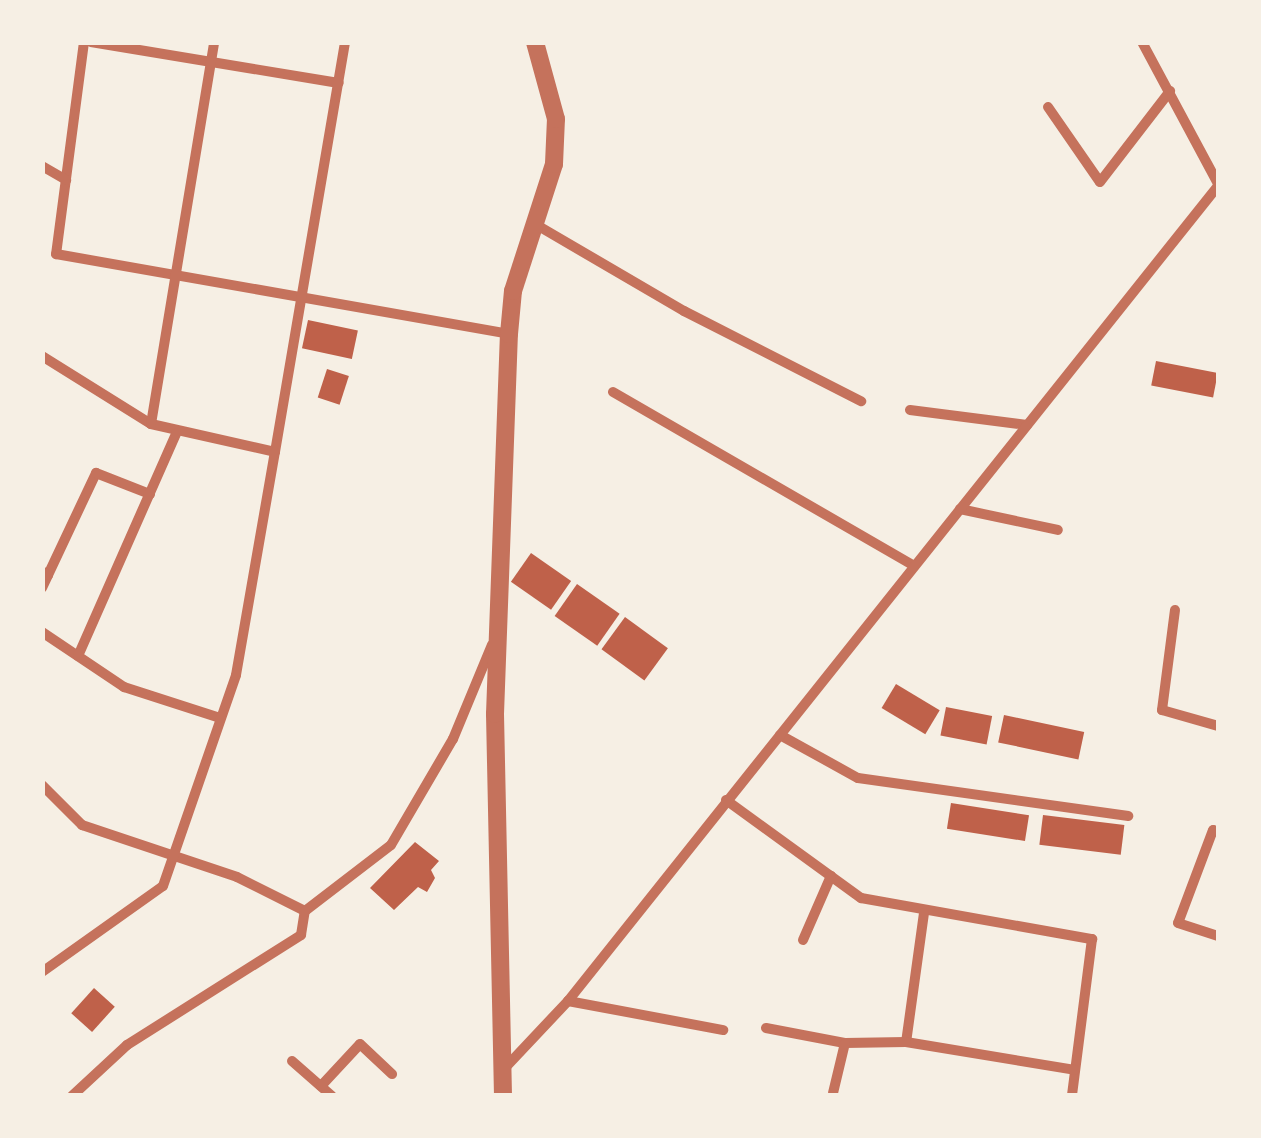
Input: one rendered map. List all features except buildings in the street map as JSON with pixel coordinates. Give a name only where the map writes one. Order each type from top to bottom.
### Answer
[{"type":"street","points":[[338,83],[88,42],[56,254],[179,279],[509,334]]},
{"type":"street","points":[[151,424],[179,279],[214,42]]},
{"type":"street","points":[[42,972],[163,886],[236,675],[304,298],[345,42]]},
{"type":"street","points":[[503,1096],[494,857],[500,834],[497,634],[509,334],[512,291],[554,164],[556,119],[535,42]]},
{"type":"street","points":[[503,1070],[568,1002],[1218,185],[1142,42]]},
{"type":"street","points":[[1048,106],[1100,182],[1170,91]]},
{"type":"street","points":[[42,166],[66,180]]},
{"type":"street","points":[[535,224],[861,401]]},
{"type":"street","points":[[42,356],[151,424],[176,434],[275,452]]},
{"type":"street","points":[[614,392],[914,566]]},
{"type":"street","points":[[910,410],[1027,425]]},
{"type":"street","points":[[78,656],[176,434]]},
{"type":"street","points":[[42,588],[96,473],[150,494]]},
{"type":"street","points":[[960,509],[1058,530]]},
{"type":"street","points":[[1176,610],[1162,710],[1218,726]]},
{"type":"street","points":[[42,632],[124,686],[220,718]]},
{"type":"street","points":[[72,1096],[127,1045],[300,935],[305,911],[391,845],[453,739],[497,634]]},
{"type":"street","points":[[780,734],[858,778],[1128,816]]},
{"type":"street","points":[[42,785],[82,825],[174,860],[237,877],[305,911]]},
{"type":"street","points":[[726,800],[862,898],[1092,939],[1072,1096]]},
{"type":"street","points":[[1218,832],[1212,830],[1178,923],[1218,936]]},
{"type":"street","points":[[803,940],[831,876]]},
{"type":"street","points":[[906,1042],[924,912]]},
{"type":"street","points":[[568,1002],[722,1030]]},
{"type":"street","points":[[766,1028],[845,1043],[906,1042],[1075,1070]]},
{"type":"street","points":[[832,1093],[845,1043]]},
{"type":"street","points":[[321,1086],[360,1044],[392,1074]]},
{"type":"street","points":[[292,1060],[332,1096]]}]
